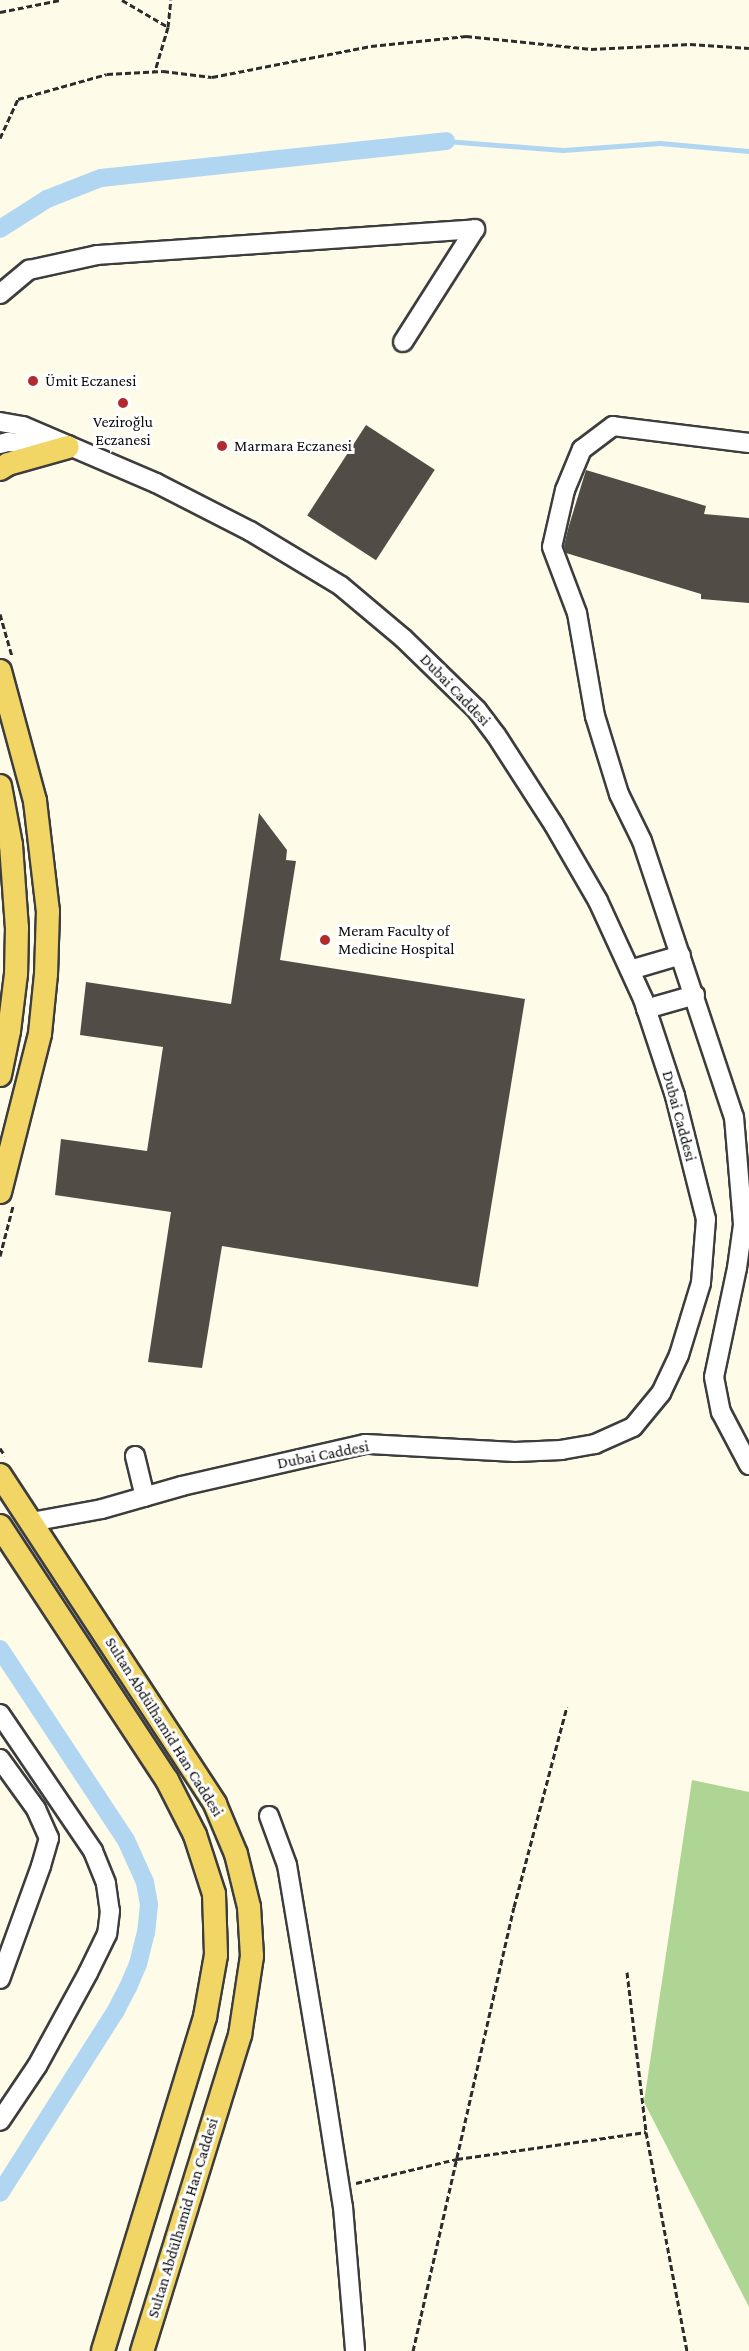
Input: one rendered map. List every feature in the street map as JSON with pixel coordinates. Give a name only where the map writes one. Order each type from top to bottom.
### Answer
[{"type":"main road","points":[[0,469],[8,464],[68,447]]},
{"type":"main road","points":[[0,670],[35,801],[48,911],[46,974],[40,1034],[0,1192]]},
{"type":"main road","points":[[0,786],[11,845],[17,928],[16,974],[9,1031],[0,1075]]},
{"type":"main road","name":"Sultan Abdülhamid Han Caddesi","points":[[3,1467],[32,1522],[215,1804],[236,1854],[249,1907],[252,1956],[240,2035],[142,2351]]},
{"type":"main road","name":"Sultan Abdülhamid Han Caddesi","points":[[0,1526],[182,1807],[195,1835],[214,1894],[216,1955],[205,2017],[103,2351]]},
{"type":"street","points":[[0,294],[29,270],[97,255],[475,230],[403,342]]},
{"type":"street","name":"Dubai Caddesi","points":[[0,422],[23,426],[156,483],[250,531],[341,586],[403,638],[477,710],[496,735],[554,825],[592,891],[630,970],[646,1009],[675,1096],[706,1219],[701,1283],[679,1355],[661,1393],[633,1427],[595,1444],[550,1450],[515,1452],[365,1444],[102,1509],[32,1522]]},
{"type":"street","points":[[749,443],[613,426],[582,449],[565,490],[552,547],[577,613],[595,716],[619,794],[642,841],[735,1117],[740,1159],[743,1225],[738,1268],[714,1377],[721,1412],[749,1465]]},
{"type":"street","name":"Dubai Caddesi","points":[[0,444],[8,442],[68,447]]},
{"type":"street","points":[[630,970],[681,955]]},
{"type":"street","points":[[646,1009],[695,995]]},
{"type":"street","points":[[135,1456],[145,1497]]},
{"type":"street","points":[[0,1714],[93,1851],[106,1884],[110,1911],[107,1934],[88,1973],[37,2066],[0,2121]]},
{"type":"street","points":[[0,1759],[36,1809],[49,1838],[0,1979]]},
{"type":"street","points":[[269,1816],[287,1865],[340,2187],[355,2351]]},
{"type":"path","points":[[0,12],[60,0]]},
{"type":"path","points":[[122,0],[168,27]]},
{"type":"path","points":[[155,71],[168,27],[171,0]]},
{"type":"path","points":[[0,138],[18,99],[107,75],[155,71],[212,77],[371,46],[466,36],[591,49],[690,44],[749,48]]},
{"type":"path","points":[[0,1448],[3,1467]]},
{"type":"path","points":[[413,2351],[514,1907],[567,1707]]},
{"type":"path","points":[[627,1972],[646,2132],[687,2351]]},
{"type":"path","points":[[340,2187],[456,2159],[646,2132]]},
{"type":"green space","points":[[692,1780],[749,1792],[749,2307],[644,2102]]},
{"type":"building","points":[[366,425],[435,470],[376,560],[307,516]]},
{"type":"building","points":[[586,470],[706,506],[704,514],[749,518],[749,603],[701,599],[701,594],[566,553],[564,546],[568,529]]},
{"type":"building","points":[[259,813],[287,850],[286,860],[296,861],[280,960],[525,999],[478,1287],[222,1246],[202,1368],[148,1362],[171,1212],[55,1195],[61,1139],[147,1151],[163,1047],[80,1035],[86,982],[231,1004]]},
{"type":"waterway","points":[[446,141],[563,150],[660,143],[749,151]]},
{"type":"waterway","points":[[0,229],[47,199],[101,178],[446,141]]},
{"type":"waterway","points":[[0,1649],[126,1840],[145,1882],[149,1905],[146,1932],[138,1964],[128,1987],[115,2012],[0,2193]]},
{"type":"place","name":"Ümit Eczanesi","points":[[33,381]]},
{"type":"place","name":"Veziroğlu Eczanesi","points":[[123,403]]},
{"type":"place","name":"Marmara Eczanesi","points":[[222,446]]},
{"type":"place","name":"Meram Faculty of Medicine Hospital","points":[[325,940]]}]
